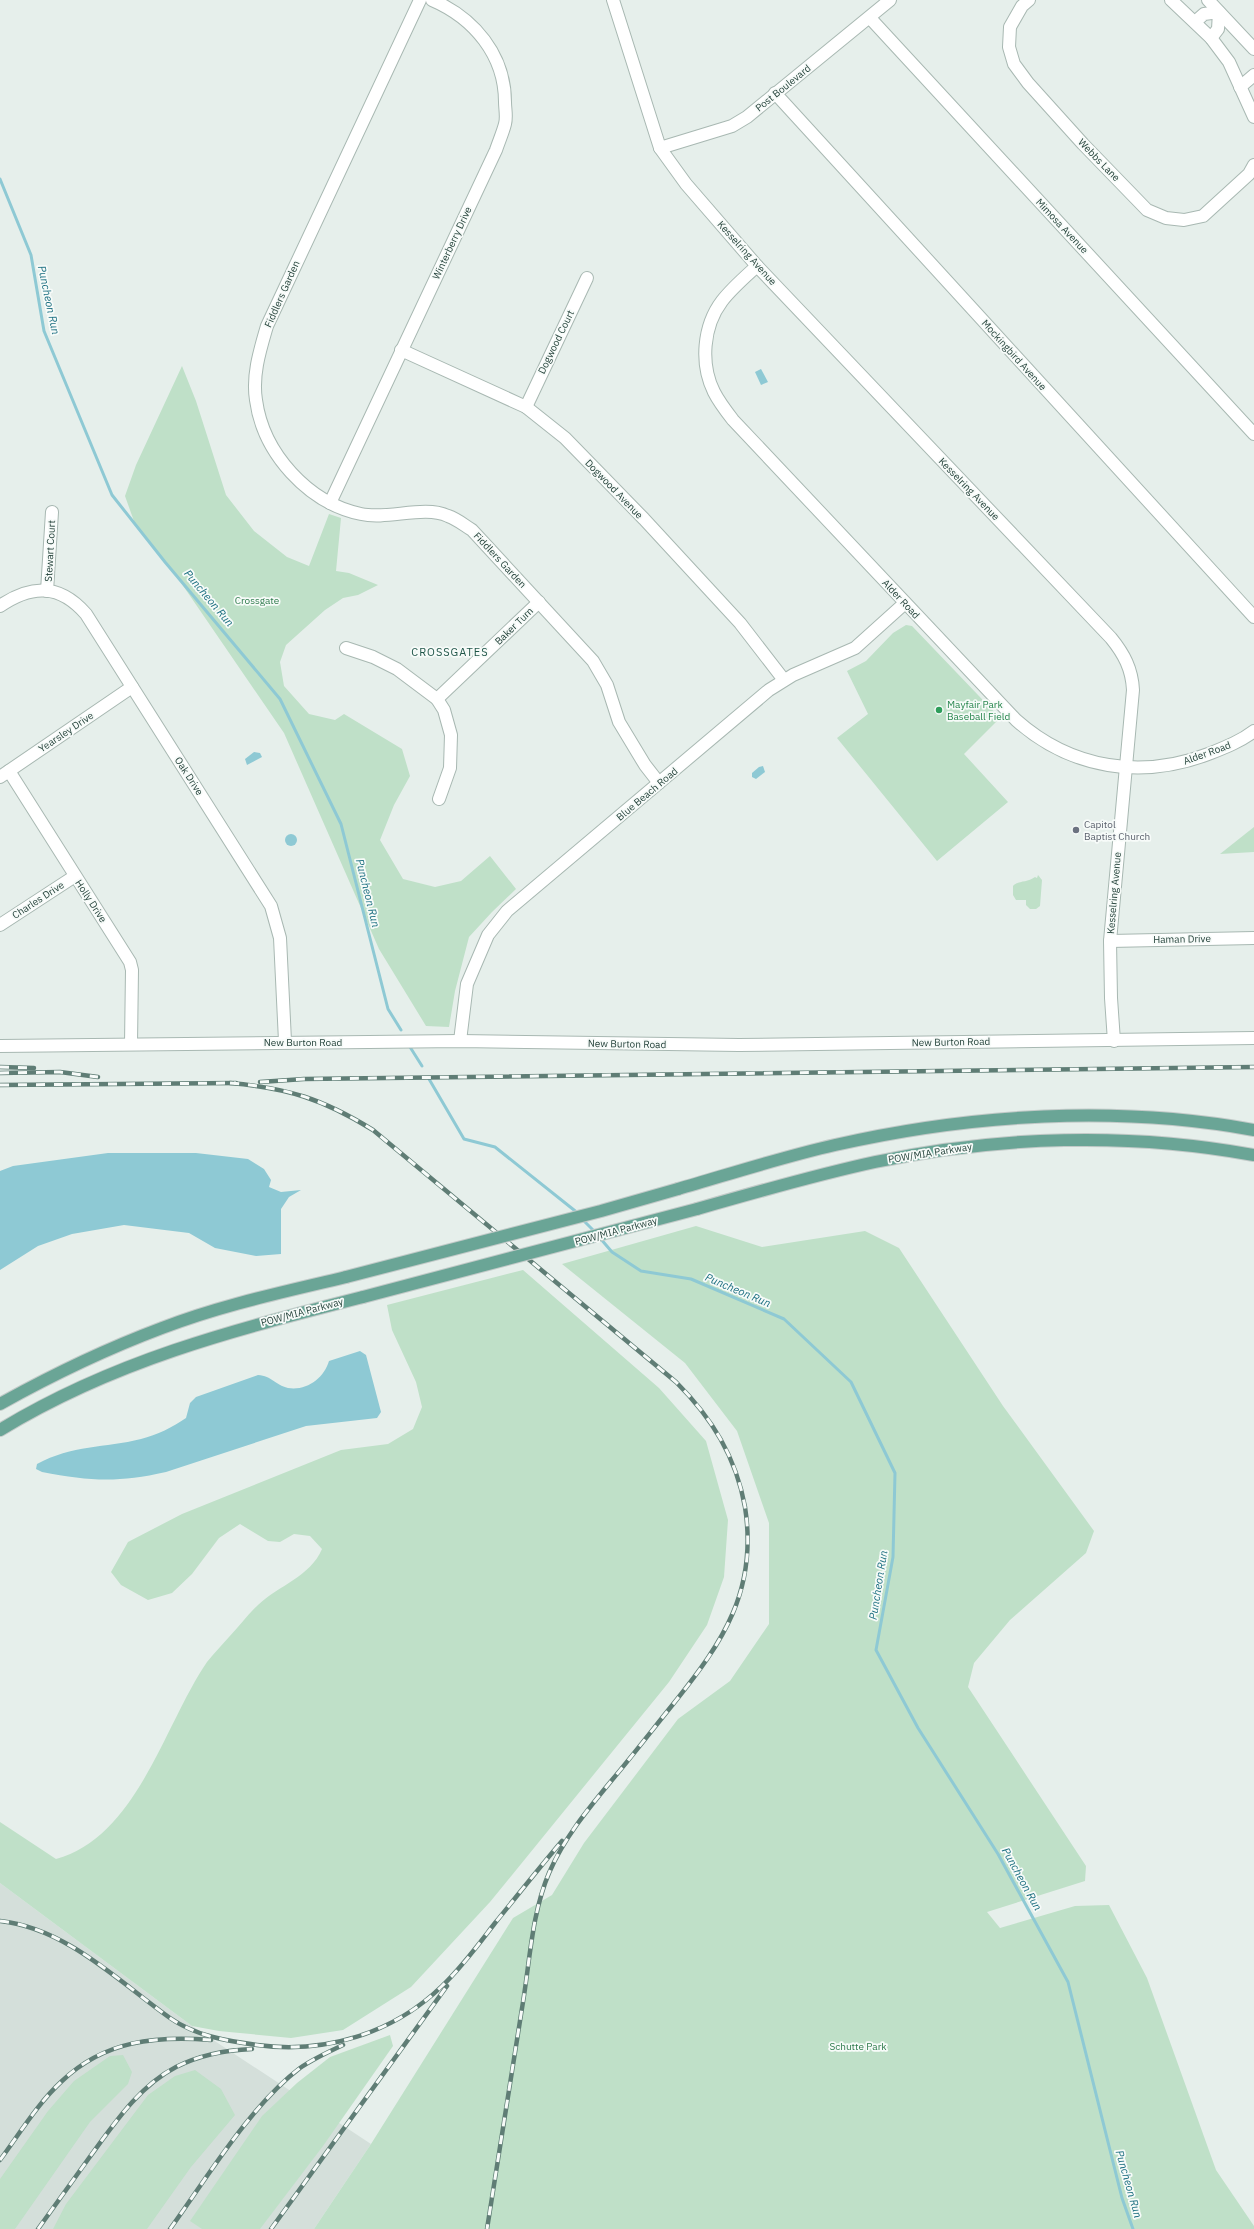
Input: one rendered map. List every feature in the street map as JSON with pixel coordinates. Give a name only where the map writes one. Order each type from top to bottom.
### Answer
[{"type":"main road","points":[[0,1404],[47,1378],[162,1327],[241,1302],[346,1277],[594,1213],[834,1145],[890,1134],[965,1123],[1025,1117],[1084,1116],[1189,1120],[1254,1130]]},
{"type":"main road","name":"POW/MIA Parkway","points":[[0,1430],[29,1413],[89,1384],[157,1355],[220,1334],[697,1209],[824,1174],[877,1162],[1000,1143],[1062,1140],[1178,1145],[1254,1155]]},
{"type":"street","name":"Fiddlers Garden","points":[[420,0],[267,326],[256,365],[255,400],[261,425],[269,441],[293,476],[302,485],[330,503],[361,514],[391,516],[425,512],[448,515],[472,530],[593,661],[607,685],[619,722],[645,765],[659,783]]},
{"type":"street","name":"Winterberry Drive","points":[[330,503],[496,150],[505,123],[505,95],[497,58],[485,40],[466,20],[432,0]]},
{"type":"street","name":"Kesselring Avenue","points":[[613,0],[660,148],[686,184],[757,266],[1121,650],[1126,660],[1132,681],[1110,941],[1114,1040]]},
{"type":"street","name":"Post Boulevard","points":[[660,148],[732,126],[747,117],[870,18],[890,0]]},
{"type":"street","name":"Webbs Lane","points":[[1029,0],[1022,6],[1010,27],[1009,47],[1014,64],[1078,138],[1147,210],[1166,218],[1184,220],[1203,216],[1248,174],[1254,164]]},
{"type":"street","points":[[1171,0],[1211,38],[1229,62],[1254,117]]},
{"type":"street","points":[[1208,0],[1254,49]]},
{"type":"street","points":[[1195,22],[1204,14],[1219,12]]},
{"type":"street","points":[[1211,38],[1218,29],[1219,12]]},
{"type":"street","name":"Mimosa Avenue","points":[[870,18],[1254,434]]},
{"type":"street","points":[[1240,87],[1254,75]]},
{"type":"street","name":"Mockingbird Avenue","points":[[775,93],[1254,616]]},
{"type":"street","name":"Alder Road","points":[[757,266],[721,302],[709,327],[706,340],[706,367],[714,392],[733,420],[1006,710],[1033,735],[1050,746],[1088,762],[1126,766],[1152,768],[1192,760],[1231,745],[1254,731]]},
{"type":"street","name":"Dogwood Court","points":[[526,407],[587,278]]},
{"type":"street","name":"Dogwood Avenue","points":[[401,350],[526,407],[565,438],[649,525],[740,623],[784,680]]},
{"type":"street","name":"Stewart Court","points":[[47,591],[52,512]]},
{"type":"street","name":"Oak Drive","points":[[0,606],[23,592],[47,591],[65,596],[77,603],[86,614],[263,892],[274,913],[280,938],[285,1042]]},
{"type":"street","name":"Baker Turn","points":[[437,699],[539,602]]},
{"type":"street","name":"Blue Beach Road","points":[[460,1041],[467,984],[483,947],[496,923],[523,897],[769,690],[784,680],[855,648],[905,603]]},
{"type":"street","points":[[346,648],[372,657],[397,669],[437,699],[444,710],[451,735],[450,768],[439,799]]},
{"type":"street","name":"Yearsley Drive","points":[[4,774],[132,687]]},
{"type":"street","name":"Holly Drive","points":[[4,774],[75,876],[130,962],[132,970],[131,1044]]},
{"type":"street","name":"Charles Drive","points":[[0,925],[75,876]]},
{"type":"street","name":"Haman Drive","points":[[1110,941],[1254,938]]},
{"type":"street","name":"New Burton Road","points":[[0,1046],[460,1041],[747,1045],[1254,1038]]},
{"type":"shaded area","points":[[0,1883],[192,2026],[371,2144],[314,2229],[0,2229]]},
{"type":"green space","name":"Crossgate","points":[[182,366],[196,401],[226,495],[254,531],[287,557],[309,566],[329,514],[341,518],[336,571],[349,573],[378,585],[358,595],[343,598],[325,610],[286,645],[280,662],[284,686],[309,714],[335,720],[344,714],[402,749],[410,776],[394,805],[380,840],[403,879],[435,887],[461,881],[490,856],[516,889],[469,937],[455,991],[449,1027],[426,1026],[379,949],[284,733],[175,574],[135,524],[125,496],[136,465]]},
{"type":"green space","points":[[906,625],[912,626],[1000,718],[964,754],[1008,802],[937,861],[837,738],[868,714],[847,671],[866,661],[893,633]]},
{"type":"green space","points":[[1254,827],[1254,852],[1220,854]]},
{"type":"green space","points":[[1038,875],[1042,880],[1040,906],[1036,909],[1030,909],[1026,905],[1026,900],[1016,900],[1013,895],[1013,886],[1035,877],[1037,878]]},
{"type":"green space","name":"Schutte Park","points":[[696,1226],[762,1247],[865,1231],[899,1248],[1003,1406],[1094,1531],[1086,1553],[1010,1620],[974,1663],[968,1687],[1086,1866],[1085,1881],[987,1912],[1000,1928],[1075,1906],[1109,1905],[1147,1978],[1216,2170],[1254,2226],[1254,2229],[314,2229],[371,2144],[513,1918],[552,1895],[584,1843],[678,1719],[730,1681],[769,1624],[769,1523],[737,1431],[685,1363],[562,1264]]},
{"type":"green space","points":[[523,1270],[659,1388],[706,1441],[728,1520],[724,1577],[707,1625],[669,1682],[490,1902],[411,1987],[343,2030],[291,2038],[219,2031],[192,2026],[0,1883],[0,1822],[56,1859],[84,1847],[108,1828],[128,1804],[146,1776],[191,1688],[207,1662],[254,1609],[266,1598],[310,1567],[317,1559],[322,1549],[310,1536],[294,1534],[280,1542],[268,1541],[240,1524],[219,1538],[192,1574],[172,1593],[148,1600],[121,1585],[111,1572],[128,1542],[182,1514],[341,1450],[388,1444],[413,1429],[422,1407],[416,1382],[392,1330],[387,1305]]},
{"type":"green space","points":[[390,2035],[393,2046],[323,2146],[260,2229],[202,2229],[190,2221],[262,2116],[297,2083],[330,2057]]},
{"type":"green space","points":[[123,2055],[132,2072],[128,2084],[90,2122],[15,2229],[0,2229],[0,2179],[48,2111],[74,2081],[110,2056]]},
{"type":"green space","points":[[195,2070],[221,2089],[235,2115],[191,2167],[147,2229],[53,2229],[66,2204],[148,2095],[175,2076]]},
{"type":"water","points":[[761,369],[768,382],[761,385],[755,372]]},
{"type":"water","points":[[254,752],[260,753],[262,757],[247,765],[245,759]]},
{"type":"water","points":[[763,766],[765,772],[756,779],[752,777],[752,773],[759,767]]},
{"type":"water","points":[[289,834],[293,834],[297,840],[293,846],[289,846],[285,842],[285,838]]},
{"type":"water","points":[[108,1153],[196,1153],[248,1159],[264,1169],[271,1180],[269,1187],[281,1192],[301,1190],[289,1197],[281,1209],[281,1254],[256,1256],[215,1248],[189,1233],[124,1225],[72,1234],[38,1246],[0,1270],[0,1171],[13,1166]]},
{"type":"water","points":[[360,1351],[366,1355],[381,1412],[377,1418],[306,1426],[166,1472],[149,1476],[104,1480],[42,1472],[36,1469],[37,1464],[63,1453],[128,1442],[159,1433],[186,1418],[190,1403],[196,1397],[258,1375],[267,1377],[288,1388],[308,1385],[319,1378],[327,1367],[329,1361]]},
{"type":"waterway","name":"Puncheon Run","points":[[0,179],[31,255],[44,331],[112,495],[165,562],[280,699],[341,824],[388,1009],[401,1030]]},
{"type":"waterway","name":"Puncheon Run","points":[[410,1047],[422,1066]]},
{"type":"waterway","name":"Puncheon Run","points":[[429,1079],[464,1139],[495,1147],[579,1214]]},
{"type":"waterway","name":"Puncheon Run","points":[[582,1219],[595,1232]]},
{"type":"waterway","name":"Puncheon Run","points":[[600,1238],[612,1252],[641,1271],[691,1279],[784,1319],[851,1382],[895,1473],[893,1557],[876,1650],[918,1728],[998,1854],[1068,1982],[1122,2198],[1133,2229]]},
{"type":"railway","points":[[0,1067],[34,1068]]},
{"type":"railway","points":[[260,1082],[304,1079],[1254,1067]]},
{"type":"railway","points":[[0,1073],[60,1072],[98,1077]]},
{"type":"railway","points":[[230,1083],[270,1088],[304,1097],[338,1110],[373,1130],[676,1382],[701,1410],[721,1439],[729,1455],[741,1489],[745,1507],[748,1537],[746,1564],[741,1589],[733,1613],[708,1658],[692,1680],[577,1824],[555,1860],[543,1888],[532,1936],[487,2229]]},
{"type":"railway","points":[[0,1085],[236,1083]]},
{"type":"railway","points":[[0,1921],[24,1926],[47,1934],[69,1945],[111,1973],[170,2018],[190,2029],[212,2037],[257,2045],[282,2047],[332,2043],[356,2037],[380,2028],[402,2017],[423,2003],[442,1986],[470,1956],[562,1841]]},
{"type":"railway","points":[[271,2229],[447,1986]]},
{"type":"railway","points":[[0,2160],[45,2099],[78,2067],[114,2049],[151,2040],[211,2040]]},
{"type":"railway","points":[[170,2229],[230,2144],[264,2102],[300,2068],[343,2045]]},
{"type":"railway","points":[[38,2229],[118,2119],[150,2084],[176,2067],[194,2059],[223,2052],[252,2049]]},
{"type":"place","name":"Mayfair Park Baseball Field","points":[[939,710]]},
{"type":"place","name":"Capitol Baptist Church","points":[[1076,830]]},
{"type":"district","name":"CROSSGATES","points":[[450,652]]}]
